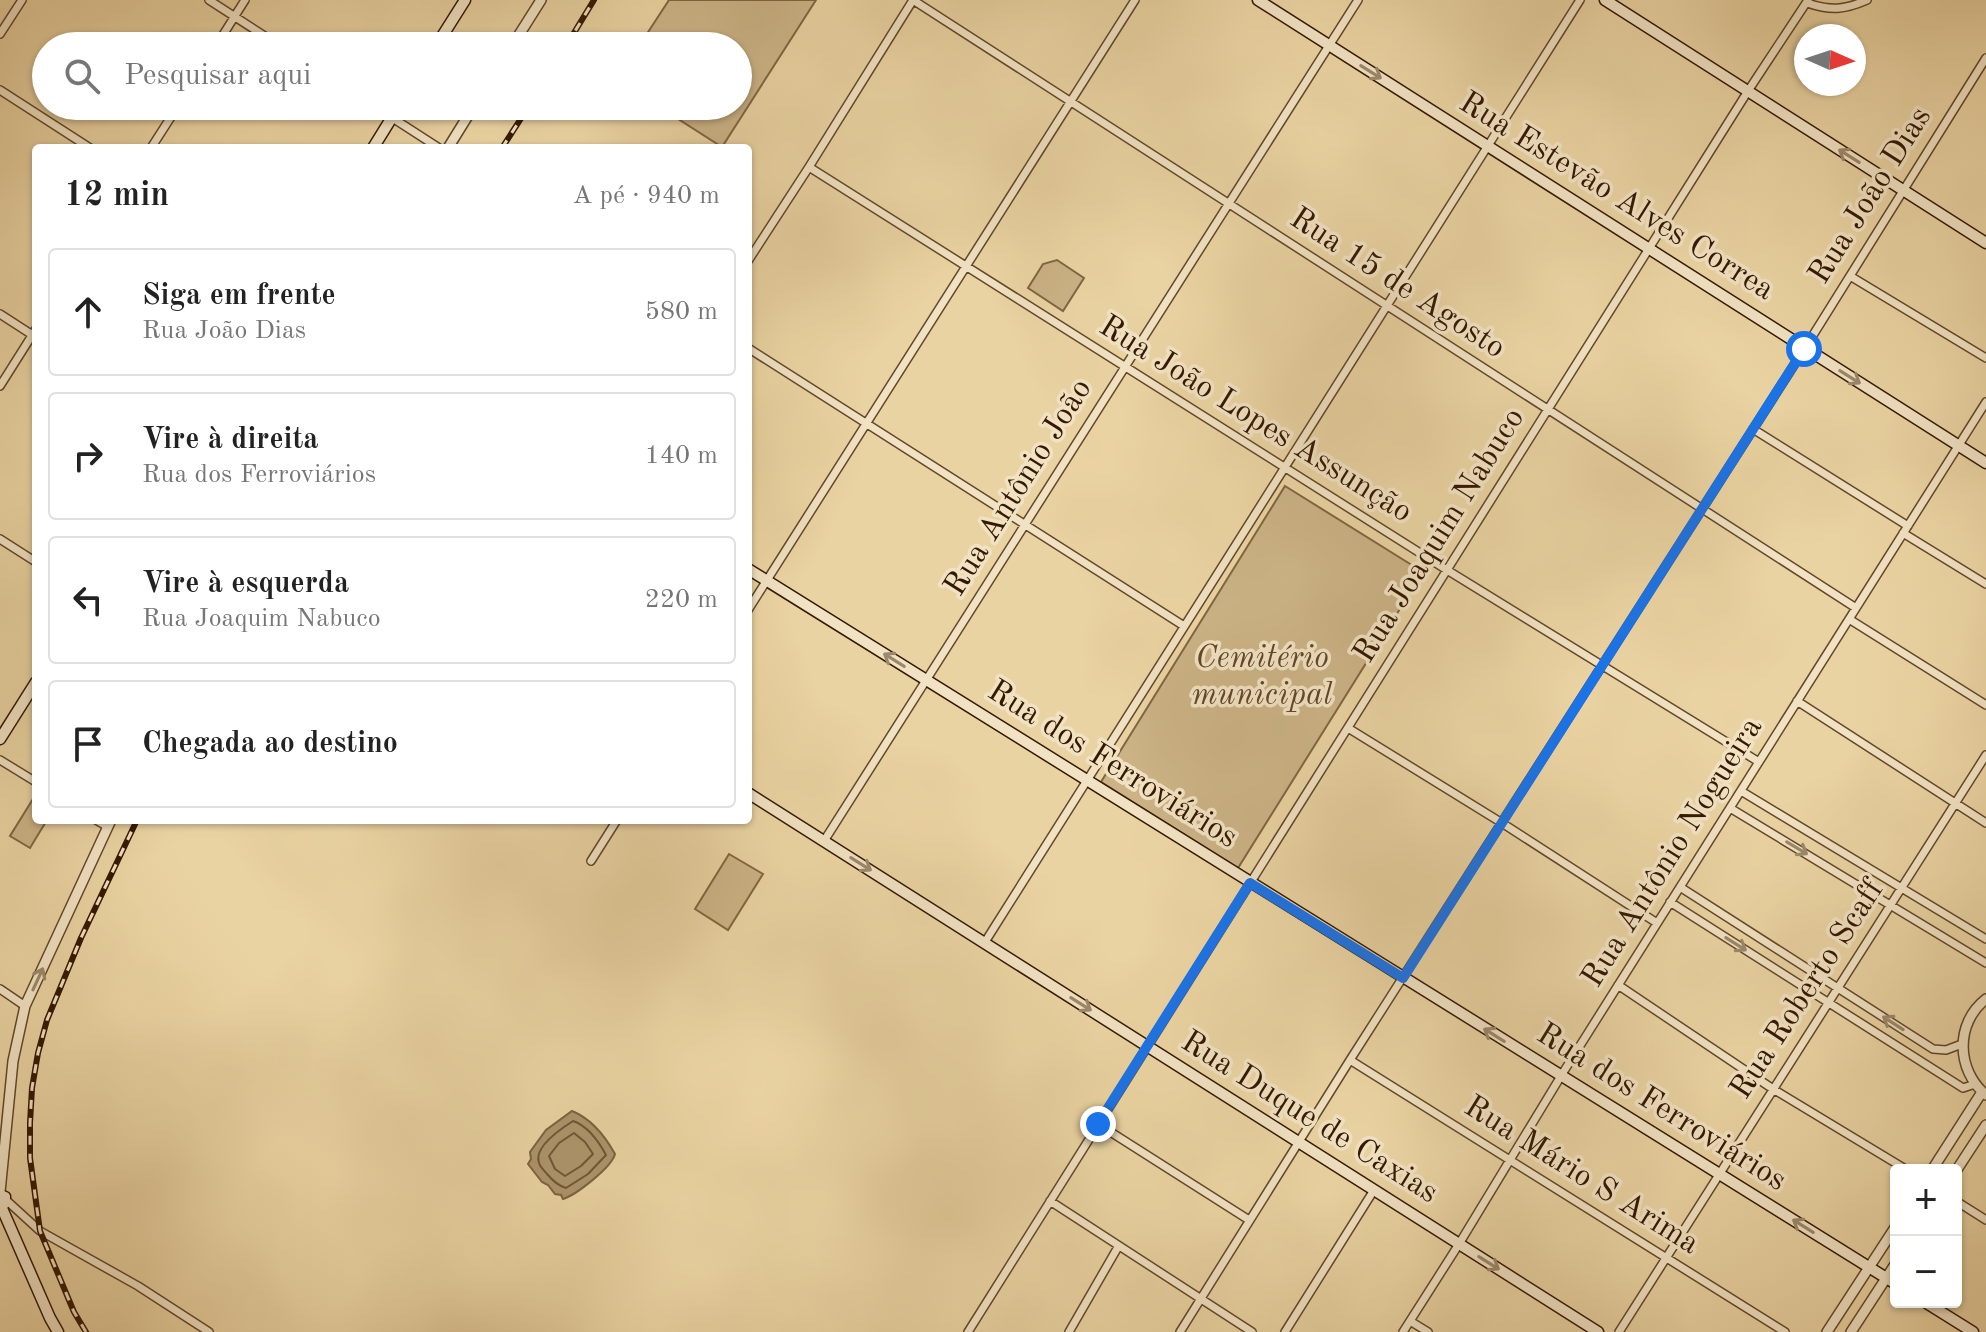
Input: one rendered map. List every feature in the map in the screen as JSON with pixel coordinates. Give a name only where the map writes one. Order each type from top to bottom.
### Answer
[{"type":"main road","points":[[445,32],[465,0]]},
{"type":"main road","name":"Rua Estevão Alves Correa","points":[[1258,0],[1986,463]]},
{"type":"main road","points":[[1605,0],[1986,243]]},
{"type":"main road","points":[[376,144],[391,120]]},
{"type":"main road","name":"Rua dos Ferroviários","points":[[752,571],[1890,1280]]},
{"type":"main road","points":[[0,739],[32,688]]},
{"type":"main road","name":"Rua Duque de Caxias","points":[[752,796],[1598,1332]]},
{"type":"main road","points":[[1,1200],[58,1332]]},
{"type":"main road","points":[[1935,1308],[1973,1332]]},
{"type":"street","points":[[0,34],[22,0]]},
{"type":"street","points":[[209,0],[258,32]]},
{"type":"street","points":[[225,32],[245,0]]},
{"type":"street","points":[[521,32],[541,0]]},
{"type":"street","points":[[752,255],[913,0]]},
{"type":"street","name":"Rua 15 de Agosto","points":[[913,0],[1856,608]]},
{"type":"street","points":[[752,604],[1135,0]]},
{"type":"street","name":"Rua Antônio João","points":[[824,841],[1358,0]]},
{"type":"street","points":[[985,942],[1580,0]]},
{"type":"street","points":[[1808,2],[1824,9],[1837,10],[1867,0]]},
{"type":"street","name":"Rua Joaquim Nabuco","points":[[968,1332],[1748,91],[1808,2]]},
{"type":"street","name":"Rua João Dias","points":[[1180,1332],[1903,190],[1982,71],[1986,58]]},
{"type":"street","points":[[0,90],[32,111]]},
{"type":"street","points":[[47,120],[84,144]]},
{"type":"street","points":[[154,144],[169,120]]},
{"type":"street","points":[[395,120],[433,144]]},
{"type":"street","points":[[450,144],[465,120]]},
{"type":"street","name":"Rua João Lopes Assunção","points":[[809,167],[1447,570],[1759,762]]},
{"type":"street","points":[[1850,276],[1986,358]]},
{"type":"street","points":[[0,314],[32,331]]},
{"type":"street","points":[[0,386],[32,338]]},
{"type":"street","points":[[752,351],[1184,626]]},
{"type":"street","name":"Rua Antônio Nogueira","points":[[1403,1332],[1560,1076],[1986,402]]},
{"type":"street","points":[[1753,429],[1986,584]]},
{"type":"street","points":[[0,539],[32,559]]},
{"type":"street","points":[[1849,619],[1986,705]]},
{"type":"street","points":[[1797,701],[1986,823]]},
{"type":"street","points":[[1348,728],[1657,923]]},
{"type":"street","name":"Rua Roberto Scaff","points":[[1619,1332],[1986,755]]},
{"type":"street","points":[[0,760],[32,780]]},
{"type":"street","points":[[1741,791],[1986,939]]},
{"type":"street","points":[[1730,808],[1986,963]]},
{"type":"street","points":[[109,824],[25,1006],[13,1061],[1,1200],[40,1231],[138,1286],[209,1332]]},
{"type":"street","points":[[591,861],[614,824]]},
{"type":"street","points":[[1680,887],[1933,1049],[1946,1050],[1962,1044]]},
{"type":"street","points":[[1670,902],[1963,1088],[1981,1090]]},
{"type":"street","points":[[1618,985],[1773,1089],[1897,1164]]},
{"type":"street","points":[[0,989],[25,1006]]},
{"type":"street","points":[[1981,1090],[1968,1072],[1962,1044],[1972,1014],[1986,999]]},
{"type":"street","name":"Rua Mário S Arima","points":[[1350,1060],[1785,1332]]},
{"type":"street","points":[[1936,1164],[1981,1090]]},
{"type":"street","points":[[1098,1124],[1249,1220]]},
{"type":"street","points":[[1961,1164],[1986,1125]]},
{"type":"street","points":[[1285,1332],[1374,1190]]},
{"type":"street","points":[[1050,1201],[1252,1332]]},
{"type":"street","points":[[1962,1205],[1986,1220]]},
{"type":"street","points":[[1827,1332],[1890,1235]]},
{"type":"street","points":[[1069,1332],[1118,1247]]},
{"type":"street","points":[[1851,1332],[1890,1282]]},
{"type":"street","points":[[1410,1321],[1428,1332]]},
{"type":"green space","points":[[669,0],[816,0],[752,100],[752,32],[648,32]]},
{"type":"green space","points":[[680,120],[739,120],[724,144],[717,144]]},
{"type":"green space","points":[[1057,260],[1084,278],[1063,311],[1028,288],[1043,264]]},
{"type":"green space","name":"Cemitério municipal","points":[[1285,486],[1423,572],[1238,868],[1101,782]]},
{"type":"green space","points":[[32,801],[32,824],[45,824],[30,848],[10,836]]},
{"type":"green space","points":[[729,854],[763,874],[728,930],[695,909]]},
{"type":"water","points":[[572,1111],[597,1129],[615,1154],[593,1180],[563,1199],[542,1182],[528,1164],[530,1152],[546,1130]]},
{"type":"railway","points":[[575,32],[594,0]]},
{"type":"railway","points":[[505,144],[520,120]]},
{"type":"railway","points":[[86,1332],[74,1312],[40,1231],[30,1158],[32,1088],[47,1020],[81,938],[135,824]]},
{"type":"route","points":[[1098,1124],[1250,883],[1403,978],[1804,349]]}]
